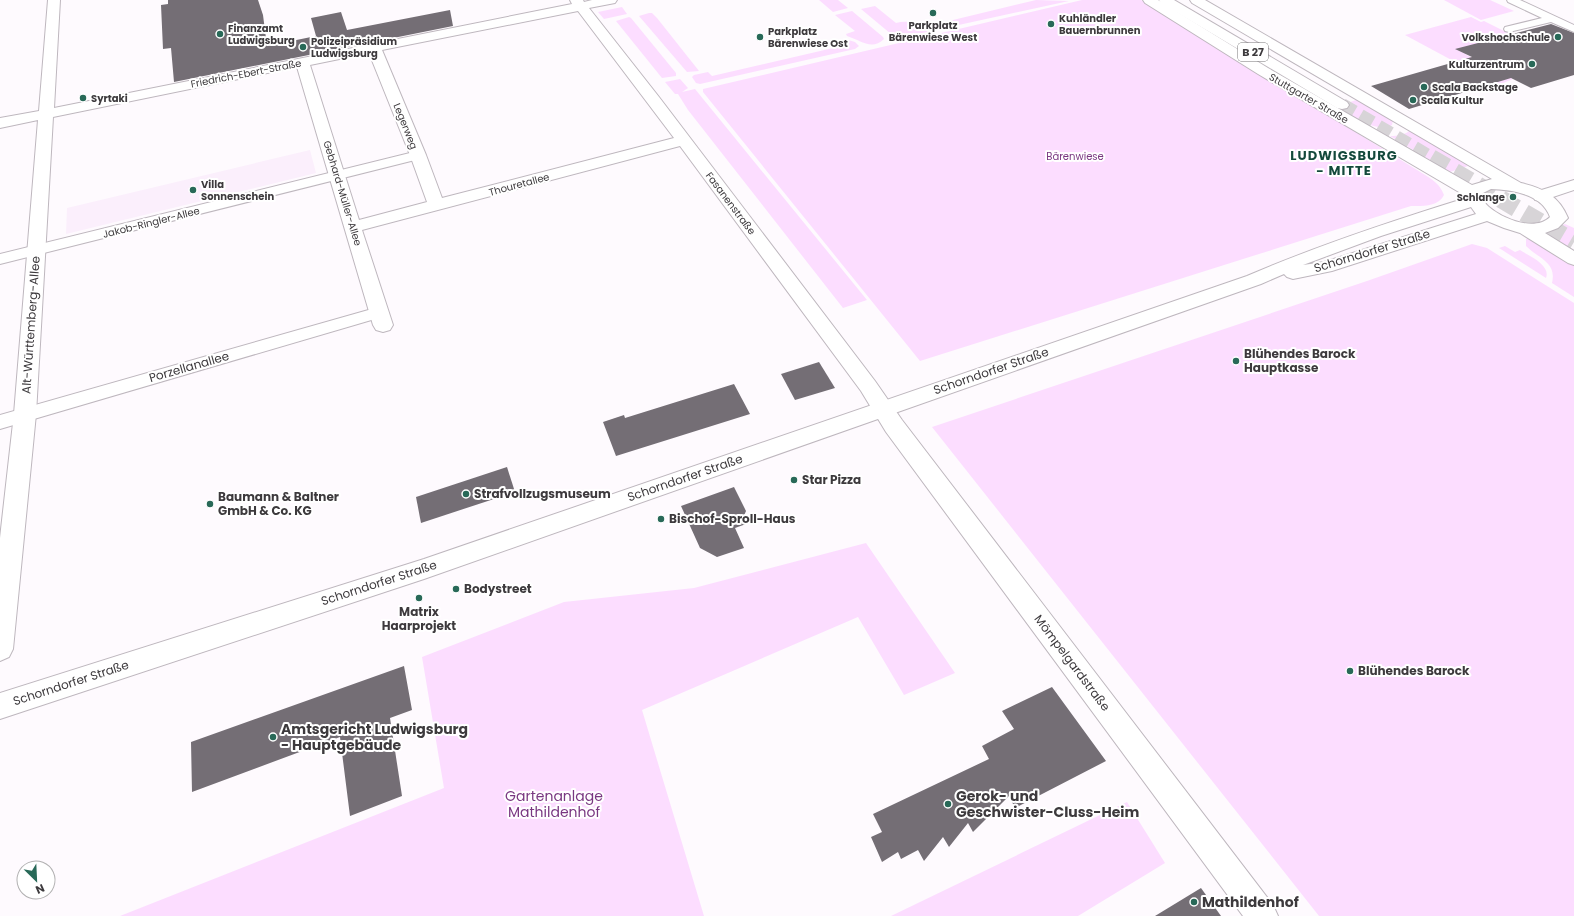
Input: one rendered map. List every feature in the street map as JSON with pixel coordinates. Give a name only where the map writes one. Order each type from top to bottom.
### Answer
[{"type":"street","name":"Alt-Württemberg-Allee","points":[[0,649],[25,414],[54,0]]},
{"type":"street","name":"Friedrich-Ebert-Straße","points":[[0,123],[521,17],[578,3],[611,0]]},
{"type":"street","name":"Stuttgarter Straße","points":[[1149,0],[1263,71],[1355,124],[1474,196],[1483,211],[1489,215]]},
{"type":"street","name":"Stuttgarter Straße","points":[[1165,0],[1348,103],[1183,0]]},
{"type":"street","points":[[1196,0],[1515,186],[1541,196],[1555,208],[1574,218]]},
{"type":"street","points":[[1512,0],[1546,20]]},
{"type":"street","points":[[1501,2],[1546,20],[1574,29]]},
{"type":"street","name":"Fasanenstraße","points":[[578,3],[684,140],[868,386],[882,409]]},
{"type":"street","points":[[1509,29],[1546,20]]},
{"type":"street","name":"Legerweg","points":[[374,47],[418,155],[436,206]]},
{"type":"street","name":"Gebhard-Müller-Allee","points":[[302,61],[381,318]]},
{"type":"street","points":[[1355,124],[1382,131],[1393,131],[1402,125],[1402,119]]},
{"type":"street","name":"Thouretallee","points":[[353,227],[684,140]]},
{"type":"street","name":"Jakob-Ringler-Allee","points":[[0,259],[418,155]]},
{"type":"street","name":"Schorndorfer Straße","points":[[0,706],[424,569],[1254,280],[1304,258],[1474,196],[1481,186],[1490,184],[1515,186]]},
{"type":"street","points":[[1541,196],[1574,185]]},
{"type":"street","points":[[1489,215],[1505,223],[1525,228],[1546,228],[1555,224],[1559,218],[1558,211],[1555,208]]},
{"type":"street","name":"Schorndorfer Straße","points":[[1254,280],[1326,267],[1489,215]]},
{"type":"street","points":[[1525,228],[1574,259]]},
{"type":"street","name":"Porzellanallee","points":[[0,422],[381,318]]},
{"type":"street","name":"Mömpelgardstraße","points":[[882,409],[1262,916]]},
{"type":"shaded area","name":"Villa Sonnenschein","points":[[310,150],[316,173],[66,234],[67,208]]},
{"type":"green space","points":[[819,0],[838,0],[848,8],[833,12]]},
{"type":"green space","points":[[1036,0],[1069,1],[913,35],[891,34],[861,9],[875,6],[896,23],[908,22],[920,28]]},
{"type":"green space","name":"Bärenwiese","points":[[1082,0],[1141,0],[1429,177],[1438,185],[1444,195],[1434,204],[1425,206],[1411,206],[920,361],[703,92],[703,89]]},
{"type":"green space","points":[[1444,0],[1490,0],[1514,11],[1481,20]]},
{"type":"green space","points":[[622,7],[627,14],[604,19],[598,12]]},
{"type":"green space","points":[[852,11],[884,39],[875,44],[866,44],[847,36],[846,34],[855,31],[835,15]]},
{"type":"green space","points":[[652,13],[657,18],[699,71],[687,72],[639,16]]},
{"type":"green space","points":[[629,17],[676,73],[676,76],[662,78],[616,21]]},
{"type":"green space","points":[[1471,17],[1481,22],[1484,21],[1506,32],[1510,31],[1521,37],[1465,54],[1513,79],[1498,85],[1405,35]]},
{"type":"green space","points":[[845,39],[855,42],[859,46],[855,49],[700,84],[696,83],[692,77],[694,75],[708,72],[712,76],[846,45],[842,40]]},
{"type":"green space","points":[[680,79],[688,88],[682,92],[695,89],[867,300],[843,308],[688,110],[678,94],[675,94],[665,82]]},
{"type":"green space","points":[[1359,99],[1393,120],[1392,125],[1379,127],[1371,125],[1333,108]]},
{"type":"green space","points":[[1411,129],[1468,166],[1450,172],[1390,136],[1402,135]]},
{"type":"green space","points":[[1565,224],[1574,228],[1574,240],[1568,246],[1569,249],[1546,231]]},
{"type":"green space","points":[[1529,238],[1574,265],[1574,297],[1552,283],[1552,270],[1549,265],[1526,246],[1526,239]]},
{"type":"green space","name":"Blühendes Barock","points":[[1472,244],[1487,248],[1574,303],[1574,916],[1319,916],[932,427],[1367,281]]},
{"type":"green space","points":[[1505,246],[1515,252],[1520,250],[1538,261],[1547,273],[1546,278],[1499,248]]},
{"type":"green space","name":"Gartenanlage Mathildenhof","points":[[866,543],[955,673],[904,695],[858,617],[642,710],[704,916],[120,916],[444,788],[422,657],[564,602],[694,588]]},
{"type":"green space","points":[[1127,802],[1165,863],[1078,916],[891,916]]},
{"type":"building","points":[[168,0],[258,0],[263,15],[267,46],[316,36],[311,18],[341,12],[347,30],[450,10],[453,26],[174,82],[171,48],[163,49],[161,5],[168,4]]},
{"type":"building","points":[[1551,24],[1574,33],[1574,75],[1531,88],[1511,78],[1409,109],[1371,86],[1472,57],[1455,49]]},
{"type":"building","points":[[819,362],[835,388],[795,400],[781,374]]},
{"type":"building","points":[[734,384],[750,414],[616,456],[603,422],[624,415],[625,418]]},
{"type":"building","name":"Strafvollzugsmuseum","points":[[507,467],[515,492],[421,523],[416,497]]},
{"type":"building","points":[[734,487],[746,511],[743,518],[746,524],[735,528],[744,548],[717,557],[700,548],[681,506]]},
{"type":"building","name":"Amtsgericht Ludwigsburg - Hauptgebäude","points":[[404,666],[412,710],[390,718],[402,796],[350,816],[340,737],[192,792],[191,742]]},
{"type":"building","points":[[1052,687],[1106,761],[1015,808],[1009,796],[973,832],[968,823],[949,847],[943,837],[924,861],[918,850],[901,859],[898,852],[882,862],[871,837],[882,832],[873,814],[989,759],[982,746],[1014,729],[1002,711]]},
{"type":"building","name":"Mathildenhof","points":[[1201,888],[1221,916],[1155,916]]},
{"type":"tunnel","points":[[1342,105],[1433,159]]},
{"type":"tunnel","points":[[1431,158],[1574,242]]},
{"type":"place","name":"Parkplatz Bärenwiese West","points":[[933,13]]},
{"type":"place","name":"Kuhländler Bauernbrunnen","points":[[1051,24]]},
{"type":"place","name":"Finanzamt Ludwigsburg","points":[[220,34]]},
{"type":"place","name":"Parkplatz Bärenwiese Ost","points":[[760,37]]},
{"type":"place","name":"Volkshochschule","points":[[1558,37]]},
{"type":"place","name":"Polizeipräsidium Ludwigsburg","points":[[303,47]]},
{"type":"place","name":"Kulturzentrum","points":[[1532,64]]},
{"type":"place","name":"Scala Backstage","points":[[1424,87]]},
{"type":"place","name":"Syrtaki","points":[[83,98]]},
{"type":"place","name":"Scala Kultur","points":[[1413,100]]},
{"type":"place","name":"Villa Sonnenschein","points":[[193,190]]},
{"type":"place","name":"Schlange","points":[[1513,197]]},
{"type":"place","name":"Blühendes Barock Hauptkasse","points":[[1236,361]]},
{"type":"place","name":"Star Pizza","points":[[794,480]]},
{"type":"place","name":"Strafvollzugsmuseum","points":[[466,494]]},
{"type":"place","name":"Baumann & Baltner GmbH & Co. KG","points":[[210,504]]},
{"type":"place","name":"Bischof-Sproll-Haus","points":[[661,519]]},
{"type":"place","name":"Bodystreet","points":[[456,589]]},
{"type":"place","name":"Matrix Haarprojekt","points":[[419,598]]},
{"type":"place","name":"Blühendes Barock","points":[[1350,671]]},
{"type":"place","name":"Amtsgericht Ludwigsburg - Hauptgebäude","points":[[273,737]]},
{"type":"place","name":"Gerok- und Geschwister-Cluss-Heim","points":[[948,804]]},
{"type":"place","name":"Mathildenhof","points":[[1194,902]]},
{"type":"district","name":"LUDWIGSBURG - MITTE","points":[[1344,162]]}]
